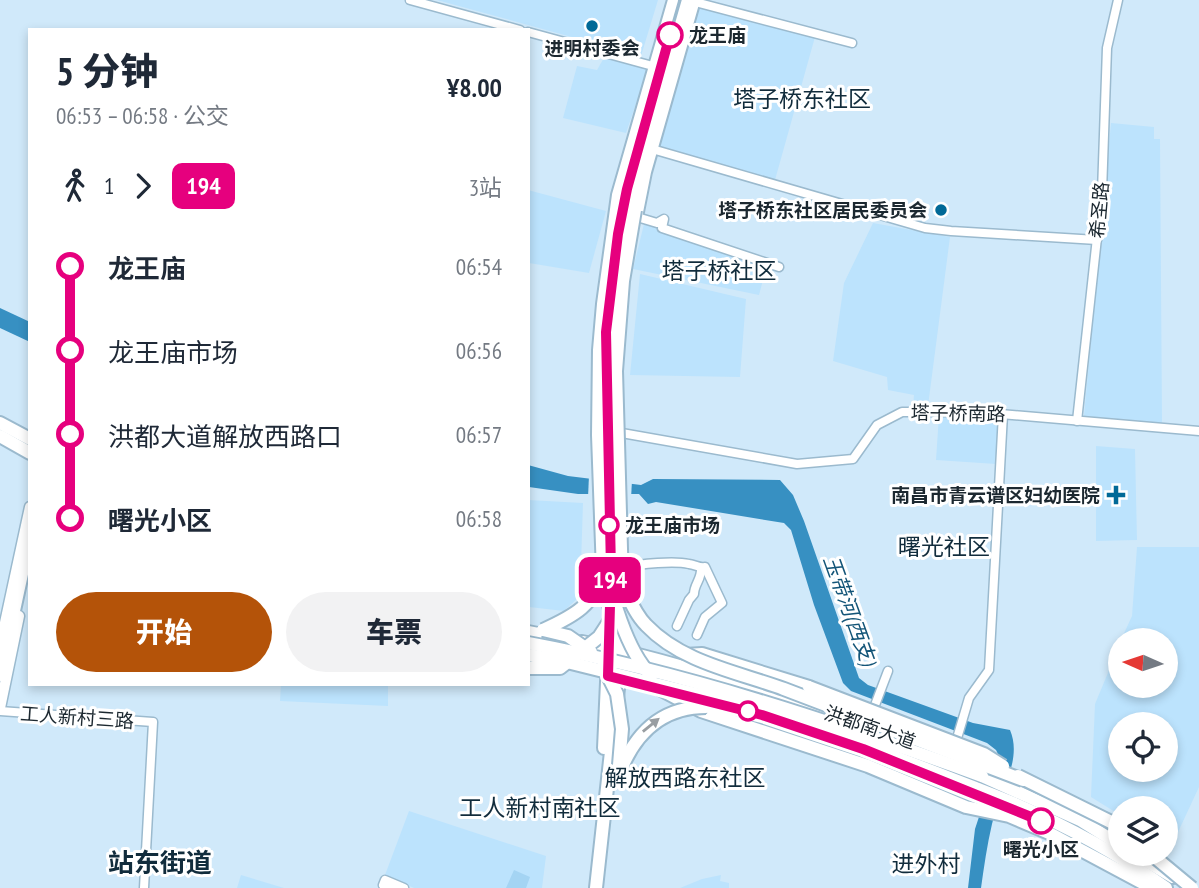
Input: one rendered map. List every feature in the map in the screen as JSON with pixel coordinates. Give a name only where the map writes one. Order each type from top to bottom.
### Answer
[{"type":"main road","points":[[673,0],[618,234],[606,332],[603,445],[607,575],[614,605],[647,672],[660,684],[710,707],[877,761],[1008,812],[1152,888]]},
{"type":"main road","points":[[611,462],[598,350],[611,233],[617,195],[681,0]]},
{"type":"main road","points":[[618,432],[614,332],[618,281],[630,207],[693,1]]},
{"type":"main road","points":[[530,668],[560,667],[599,637],[614,614],[622,584],[616,371],[623,281],[650,144]]},
{"type":"main road","points":[[611,462],[618,432],[622,322],[636,214]]},
{"type":"main road","points":[[594,887],[603,758],[614,678],[615,649],[611,462],[606,392]]},
{"type":"main road","points":[[0,420],[28,436]]},
{"type":"main road","points":[[0,420],[7,438],[28,454]]},
{"type":"main road","points":[[7,438],[28,437]]},
{"type":"main road","points":[[612,510],[627,568],[614,617]]},
{"type":"main road","points":[[0,675],[28,546]]},
{"type":"main road","points":[[542,630],[585,607],[600,585],[607,560]]},
{"type":"main road","points":[[622,584],[634,609],[646,625],[668,643],[709,665],[775,686],[1023,782],[1108,821]]},
{"type":"main road","points":[[530,630],[568,636],[583,645],[602,664],[617,694],[622,729],[618,777],[606,870],[594,887]]},
{"type":"main road","name":"洪都南大道","points":[[530,630],[693,670],[867,726],[1023,782]]},
{"type":"main road","points":[[530,643],[614,660],[742,695],[900,745],[1016,790],[1080,820],[1108,838]]},
{"type":"main road","points":[[650,658],[702,653],[809,687],[984,754],[1023,782]]},
{"type":"main road","points":[[530,657],[563,661],[764,711],[851,740],[1010,801],[1069,828],[1127,860],[1166,888]]},
{"type":"main road","name":"洪都南大道","points":[[530,657],[654,686],[762,715],[863,749],[974,794],[1008,812],[1068,832],[1160,888]]},
{"type":"main road","points":[[654,686],[701,711],[868,766],[966,807],[1008,812]]},
{"type":"main road","points":[[618,777],[633,743],[659,719],[692,707],[710,707]]},
{"type":"main road","points":[[1155,866],[1192,888]]},
{"type":"main road","points":[[1165,866],[1192,888]]},
{"type":"main road","points":[[1168,866],[1199,886]]},
{"type":"street","points":[[410,0],[513,28]]},
{"type":"street","name":"希圣路","points":[[1077,421],[1102,192],[1107,48],[1118,0]]},
{"type":"street","points":[[693,1],[852,43]]},
{"type":"street","points":[[530,33],[657,67]]},
{"type":"street","points":[[650,144],[925,228],[951,232],[1097,240]]},
{"type":"street","points":[[636,214],[657,223],[664,219],[662,228],[779,267]]},
{"type":"street","name":"塔子桥南路","points":[[618,432],[797,464],[853,458],[877,425],[902,412],[1003,414],[1199,431]]},
{"type":"street","points":[[952,757],[969,698],[989,670],[1003,414]]},
{"type":"street","points":[[0,646],[28,515]]},
{"type":"street","points":[[627,568],[639,563],[687,563],[705,567],[722,603],[705,617],[697,635]]},
{"type":"street","points":[[677,626],[694,594],[701,568]]},
{"type":"street","points":[[0,710],[28,573]]},
{"type":"street","points":[[867,726],[888,671]]},
{"type":"street","name":"工人新村三路","points":[[0,710],[153,722],[144,888]]},
{"type":"street","points":[[390,888],[383,885],[385,880],[404,888]]},
{"type":"shaded area","points":[[437,0],[658,0],[641,56]]},
{"type":"shaded area","points":[[698,7],[815,37],[775,180],[656,147]]},
{"type":"shaded area","points":[[605,56],[649,66],[626,133],[563,118],[577,66],[597,70]]},
{"type":"shaded area","points":[[1111,123],[1154,127],[1154,139],[1160,139],[1162,423],[1084,416]]},
{"type":"shaded area","points":[[530,191],[606,211],[589,273],[530,263]]},
{"type":"shaded area","points":[[873,223],[950,237],[928,406],[913,407],[914,395],[888,390],[887,377],[833,361],[844,283]]},
{"type":"shaded area","points":[[644,224],[767,265],[759,295],[633,269]]},
{"type":"shaded area","points":[[640,274],[746,299],[740,377],[630,375]]},
{"type":"shaded area","points":[[0,308],[28,321],[28,341],[0,328]]},
{"type":"shaded area","points":[[939,415],[999,419],[996,464],[936,460]]},
{"type":"shaded area","name":"南昌市青云谱区妇幼医院","points":[[1096,446],[1135,449],[1137,540],[1096,541]]},
{"type":"shaded area","points":[[530,466],[568,476],[641,485],[653,479],[780,480],[793,495],[804,521],[859,678],[868,685],[973,723],[1010,730],[1014,753],[1012,765],[992,824],[981,888],[968,888],[975,829],[999,756],[996,750],[987,743],[851,691],[843,683],[814,605],[791,530],[784,523],[656,502],[648,504],[639,494],[578,494],[530,487]]},
{"type":"shaded area","points":[[530,500],[583,503],[580,596],[564,611],[530,607]]},
{"type":"shaded area","points":[[1137,547],[1199,547],[1199,787],[1178,832],[1178,796],[1108,796],[1108,808],[1091,797],[1095,704],[1108,673],[1108,698],[1178,698],[1178,628],[1126,628],[1132,616]]},
{"type":"shaded area","points":[[281,686],[388,686],[388,706],[280,701]]},
{"type":"shaded area","points":[[409,811],[546,856],[542,888],[414,888],[385,875]]},
{"type":"shaded area","points":[[514,870],[530,877],[526,888],[506,888]]},
{"type":"shaded area","points":[[241,875],[284,888],[237,888]]},
{"type":"shaded area","points":[[721,875],[720,881],[729,883],[729,888],[680,888],[702,879]]},
{"type":"pier","points":[[589,475],[632,481],[631,498],[588,498]]},
{"type":"bus line","name":"194","points":[[670,35],[627,189],[618,234],[606,332],[606,434],[611,570],[608,676],[762,715],[863,749],[1041,821]]},
{"type":"place","name":"进明村委会","points":[[592,26]]},
{"type":"place","name":"龙王庙","points":[[670,35]]},
{"type":"place","name":"塔子桥东社区居民委员会","points":[[941,210]]},
{"type":"place","name":"南昌市青云谱区妇幼医院","points":[[1116,495]]},
{"type":"place","name":"龙王庙市场","points":[[609,525]]},
{"type":"place","name":"曙光小区","points":[[1041,821]]},
{"type":"district","name":"塔子桥东社区","points":[[802,98]]},
{"type":"district","name":"塔子桥社区","points":[[719,270]]},
{"type":"district","name":"曙光社区","points":[[944,546]]},
{"type":"district","name":"解放西路东社区","points":[[685,777]]},
{"type":"district","name":"工人新村南社区","points":[[540,807]]},
{"type":"district","name":"站东街道","points":[[160,862]]},
{"type":"district","name":"进外村","points":[[926,863]]},
{"type":"water label","name":"玉带河(西支)","points":[[850,610]]}]
